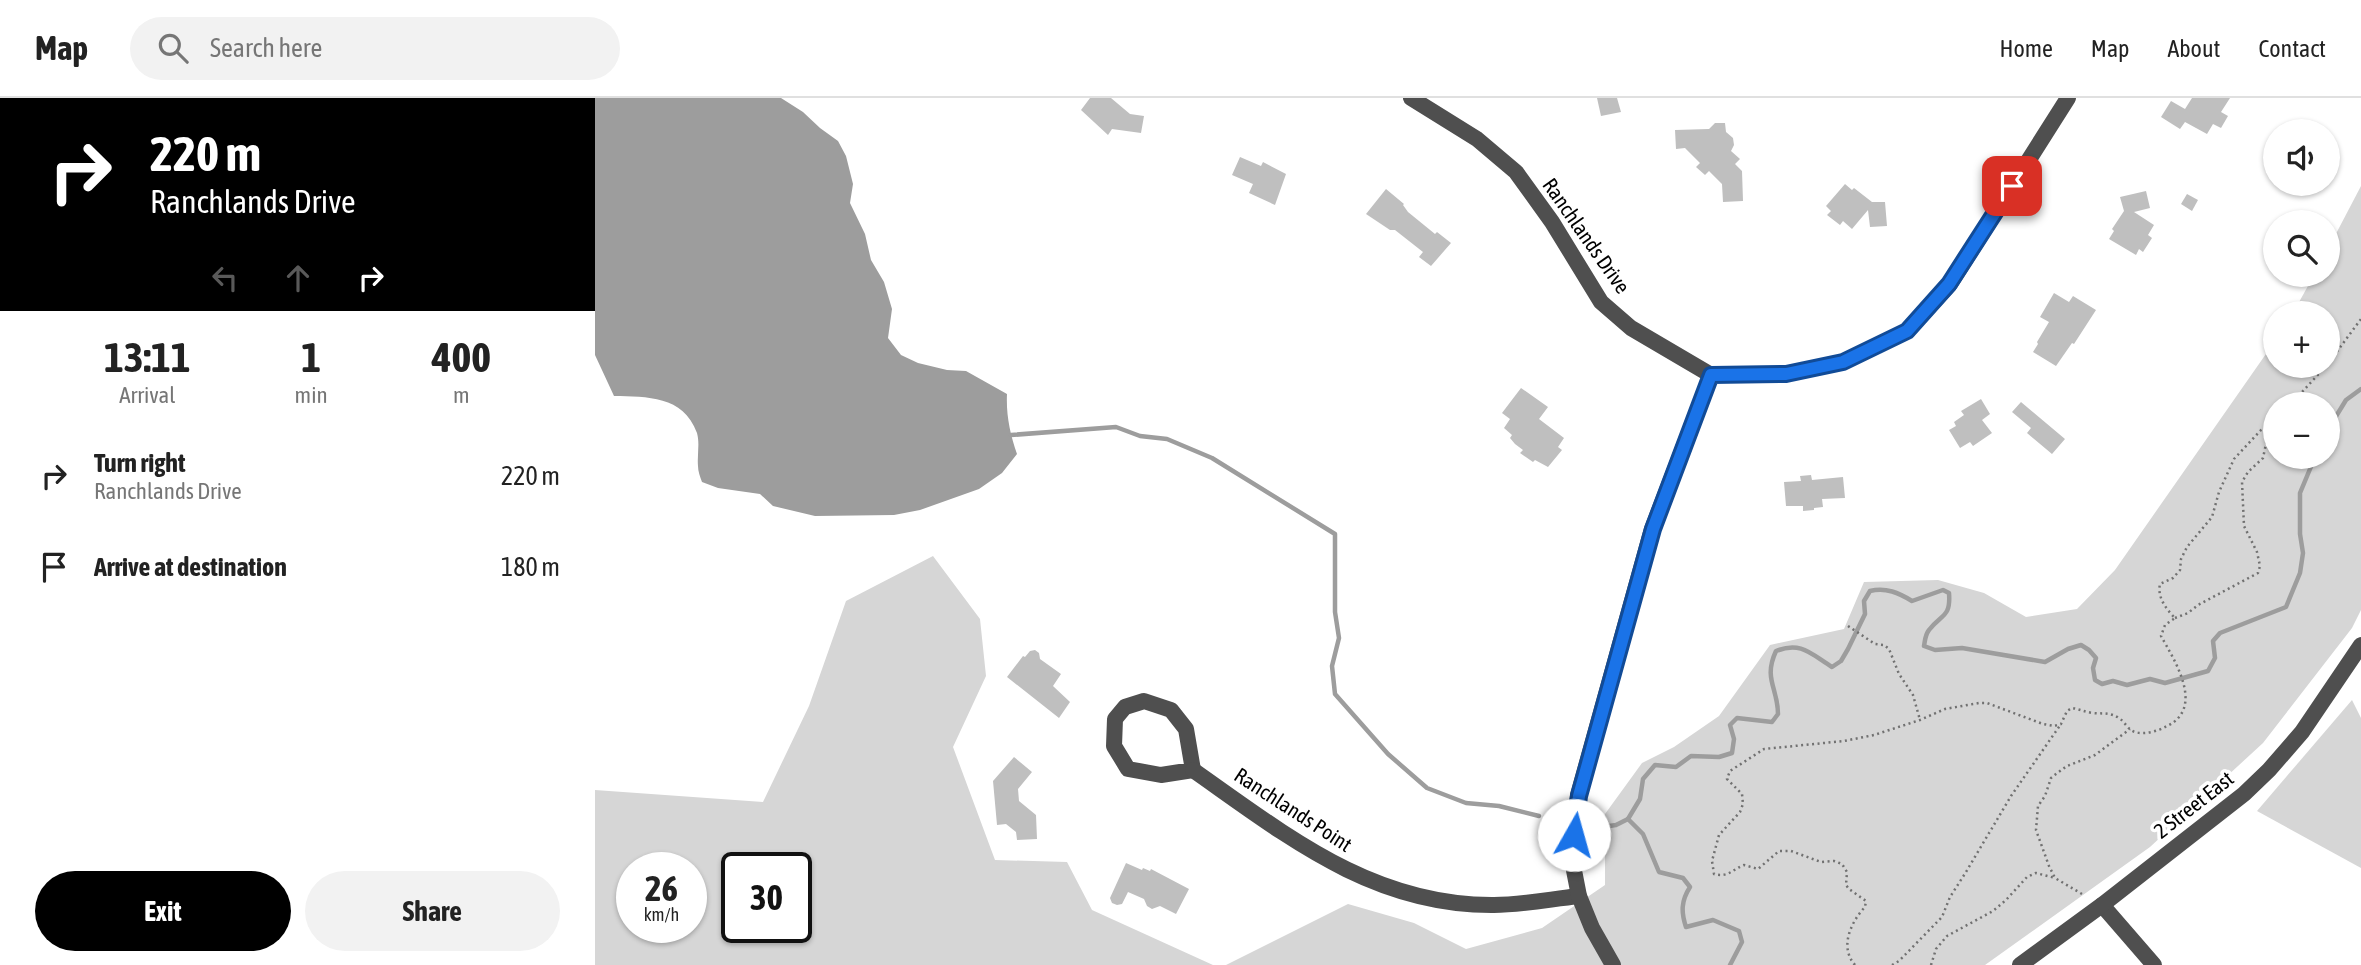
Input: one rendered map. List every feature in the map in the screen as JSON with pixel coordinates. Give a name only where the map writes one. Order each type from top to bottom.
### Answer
[{"type":"street","name":"Ranchlands Drive","points":[[1411,98],[1477,139],[1516,172],[1552,222],[1601,302],[1631,328],[1711,375]]},
{"type":"street","points":[[1613,965],[1592,928],[1579,896],[1571,855],[1579,796],[1653,529],[1711,375],[1786,374],[1843,362],[1907,331],[1949,284],[2068,98]]},
{"type":"street","name":"2 Street East","points":[[2020,965],[2244,794],[2302,732],[2361,645]]},
{"type":"street","points":[[1144,701],[1171,710],[1186,729],[1193,770],[1161,775],[1128,769],[1114,746],[1115,719],[1125,707],[1144,701]]},
{"type":"street","name":"Ranchlands Point","points":[[1193,770],[1308,850],[1372,883],[1428,899],[1494,905],[1579,896]]},
{"type":"street","points":[[2102,905],[2154,965]]},
{"type":"path","points":[[2340,347],[2361,319]]},
{"type":"path","points":[[2302,392],[2315,378]]},
{"type":"path","points":[[2175,618],[2167,610],[2158,591],[2160,584],[2173,578],[2180,570],[2181,558],[2187,547],[2212,517],[2234,459],[2263,429]]},
{"type":"path","points":[[1892,965],[1943,917],[1959,881],[2011,796],[2057,733],[2067,711],[2071,708],[2096,714],[2112,714],[2130,729],[2144,733],[2158,731],[2180,716],[2185,709],[2185,692],[2178,666],[2161,636],[2165,625],[2175,618],[2258,573],[2260,566],[2256,552],[2244,526],[2242,482],[2263,458]]},
{"type":"path","points":[[1848,626],[1875,644],[1889,649],[1899,674],[1913,695],[1920,720]]},
{"type":"path","points":[[1855,965],[1850,959],[1848,938],[1856,916],[1865,907],[1866,901],[1846,885],[1847,872],[1842,864],[1835,861],[1821,862],[1791,851],[1779,852],[1758,869],[1744,864],[1732,873],[1720,876],[1714,874],[1712,861],[1719,835],[1740,812],[1743,804],[1742,794],[1727,779],[1730,771],[1764,749],[1844,741],[1874,735],[1945,709],[1987,703],[2043,724],[2061,724]]},
{"type":"path","points":[[2055,878],[2036,830],[2038,806],[2045,796],[2051,778],[2067,766],[2095,755],[2130,729]]},
{"type":"path","points":[[1931,965],[1936,949],[1947,936],[1993,911],[2027,877],[2036,873],[2055,878],[2082,894]]},
{"type":"shaded area","points":[[595,98],[781,98],[838,141],[846,156],[853,184],[850,203],[865,234],[871,260],[884,282],[892,309],[888,338],[901,355],[918,363],[947,370],[966,371],[1007,394],[1009,424],[1017,454],[1002,473],[979,489],[920,510],[894,515],[815,516],[773,506],[760,494],[718,488],[702,482],[698,468],[697,433],[683,411],[651,398],[614,396],[595,355]]},
{"type":"shaded area","points":[[2361,186],[2361,610],[2352,628],[2263,743],[2150,847],[1985,965],[1226,965],[1348,904],[1414,923],[1466,949],[1542,928],[1605,885],[1605,814],[1642,763],[1674,747],[1719,716],[1770,645],[1844,629],[1864,582],[1938,580],[1984,593],[2026,617],[2077,609],[2115,570],[2263,358],[2263,378],[2340,378],[2340,301],[2300,301],[2307,287],[2340,287],[2340,226]]},
{"type":"shaded area","points":[[933,556],[980,619],[986,676],[953,747],[995,860],[1067,862],[1092,910],[1213,965],[595,965],[595,790],[763,802],[809,706],[846,601]]},
{"type":"shaded area","points":[[2352,700],[2361,718],[2361,868],[2257,811]]},
{"type":"building","points":[[1090,98],[1111,98],[1130,114],[1144,116],[1141,133],[1112,129],[1108,135],[1081,110]]},
{"type":"building","points":[[1597,98],[1617,98],[1621,112],[1601,116]]},
{"type":"building","points":[[2192,98],[2230,98],[2221,112],[2228,116],[2221,128],[2213,124],[2207,134],[2185,122],[2180,129],[2161,117],[2171,101],[2185,109]]},
{"type":"building","points":[[1715,123],[1725,123],[1726,132],[1733,138],[1731,151],[1740,159],[1735,164],[1742,171],[1743,201],[1723,202],[1722,184],[1709,171],[1705,175],[1696,167],[1700,163],[1685,148],[1676,149],[1675,130],[1709,129]]},
{"type":"building","points":[[1240,157],[1261,166],[1263,162],[1286,174],[1275,205],[1249,193],[1253,184],[1232,175]]},
{"type":"building","points":[[1845,184],[1872,202],[1885,202],[1887,226],[1870,227],[1868,210],[1852,229],[1843,221],[1840,225],[1827,215],[1831,211],[1826,206]]},
{"type":"building","points":[[1386,189],[1404,204],[1408,212],[1451,243],[1431,266],[1419,257],[1423,252],[1395,230],[1390,230],[1366,214]]},
{"type":"building","points":[[2146,191],[2150,208],[2134,212],[2154,225],[2148,235],[2152,238],[2143,252],[2139,249],[2136,255],[2109,239],[2124,211],[2120,197]]},
{"type":"building","points":[[2187,194],[2198,200],[2192,211],[2181,204]]},
{"type":"building","points":[[2054,293],[2069,302],[2073,296],[2096,310],[2056,366],[2033,352],[2049,322],[2040,317]]},
{"type":"building","points":[[1521,388],[1548,407],[1539,419],[1564,438],[1558,447],[1562,450],[1548,467],[1535,460],[1533,462],[1520,453],[1523,450],[1515,444],[1510,438],[1512,435],[1504,428],[1510,419],[1502,413]]},
{"type":"building","points":[[1981,399],[1990,414],[1982,420],[1992,433],[1973,446],[1970,442],[1960,448],[1949,430],[1956,426],[1954,422],[1964,415],[1961,411]]},
{"type":"building","points":[[2021,402],[2065,439],[2052,454],[2027,433],[2031,428],[2012,412]]},
{"type":"building","points":[[1811,475],[1812,480],[1843,477],[1845,498],[1822,499],[1823,507],[1814,510],[1803,511],[1803,506],[1786,506],[1784,482],[1801,481],[1800,476]]},
{"type":"building","points":[[1035,650],[1040,659],[1061,674],[1053,686],[1070,702],[1059,718],[1007,677],[1023,656]]},
{"type":"building","points":[[1014,757],[1032,772],[1018,789],[1019,801],[1036,815],[1037,839],[1017,840],[1016,832],[1006,824],[997,825],[993,781]]},
{"type":"building","points":[[1126,863],[1142,870],[1151,869],[1189,889],[1176,914],[1160,906],[1152,909],[1144,899],[1128,892],[1122,904],[1112,903],[1110,898]]},
{"type":"waterway","points":[[2340,410],[2346,400],[2361,389]]},
{"type":"waterway","points":[[1011,435],[1116,427],[1140,436],[1167,439],[1212,458],[1335,534],[1335,612],[1339,638],[1332,666],[1335,694],[1388,754],[1427,788],[1466,803],[1499,806],[1539,816]]},
{"type":"waterway","points":[[1628,819],[1640,799],[1643,779],[1655,765],[1676,767],[1691,756],[1719,757],[1732,753],[1734,739],[1730,725],[1737,718],[1772,722],[1778,714],[1771,676],[1776,651],[1799,648],[1832,667],[1841,661],[1865,614],[1864,601],[1870,591],[1892,592],[1912,601],[1943,590],[1949,593],[1947,611],[1925,638],[1924,646],[1935,650],[1962,648],[2045,662],[2081,645],[2096,658],[2093,668],[2095,680],[2102,684],[2113,681],[2127,685],[2150,679],[2165,683],[2208,671],[2215,658],[2213,641],[2220,633],[2286,607],[2300,573],[2303,553],[2300,493],[2310,469]]},
{"type":"waterway","points":[[1628,819],[1643,834],[1659,872],[1683,878],[1690,887],[1683,907],[1686,927],[1713,920],[1739,931],[1742,942],[1730,965]]},
{"type":"waterway","points":[[1602,827],[1616,825],[1628,819]]},
{"type":"route","points":[[1574,835],[1579,796],[1653,529],[1711,375],[1786,374],[1843,362],[1907,331],[1949,284],[2012,186]]}]
